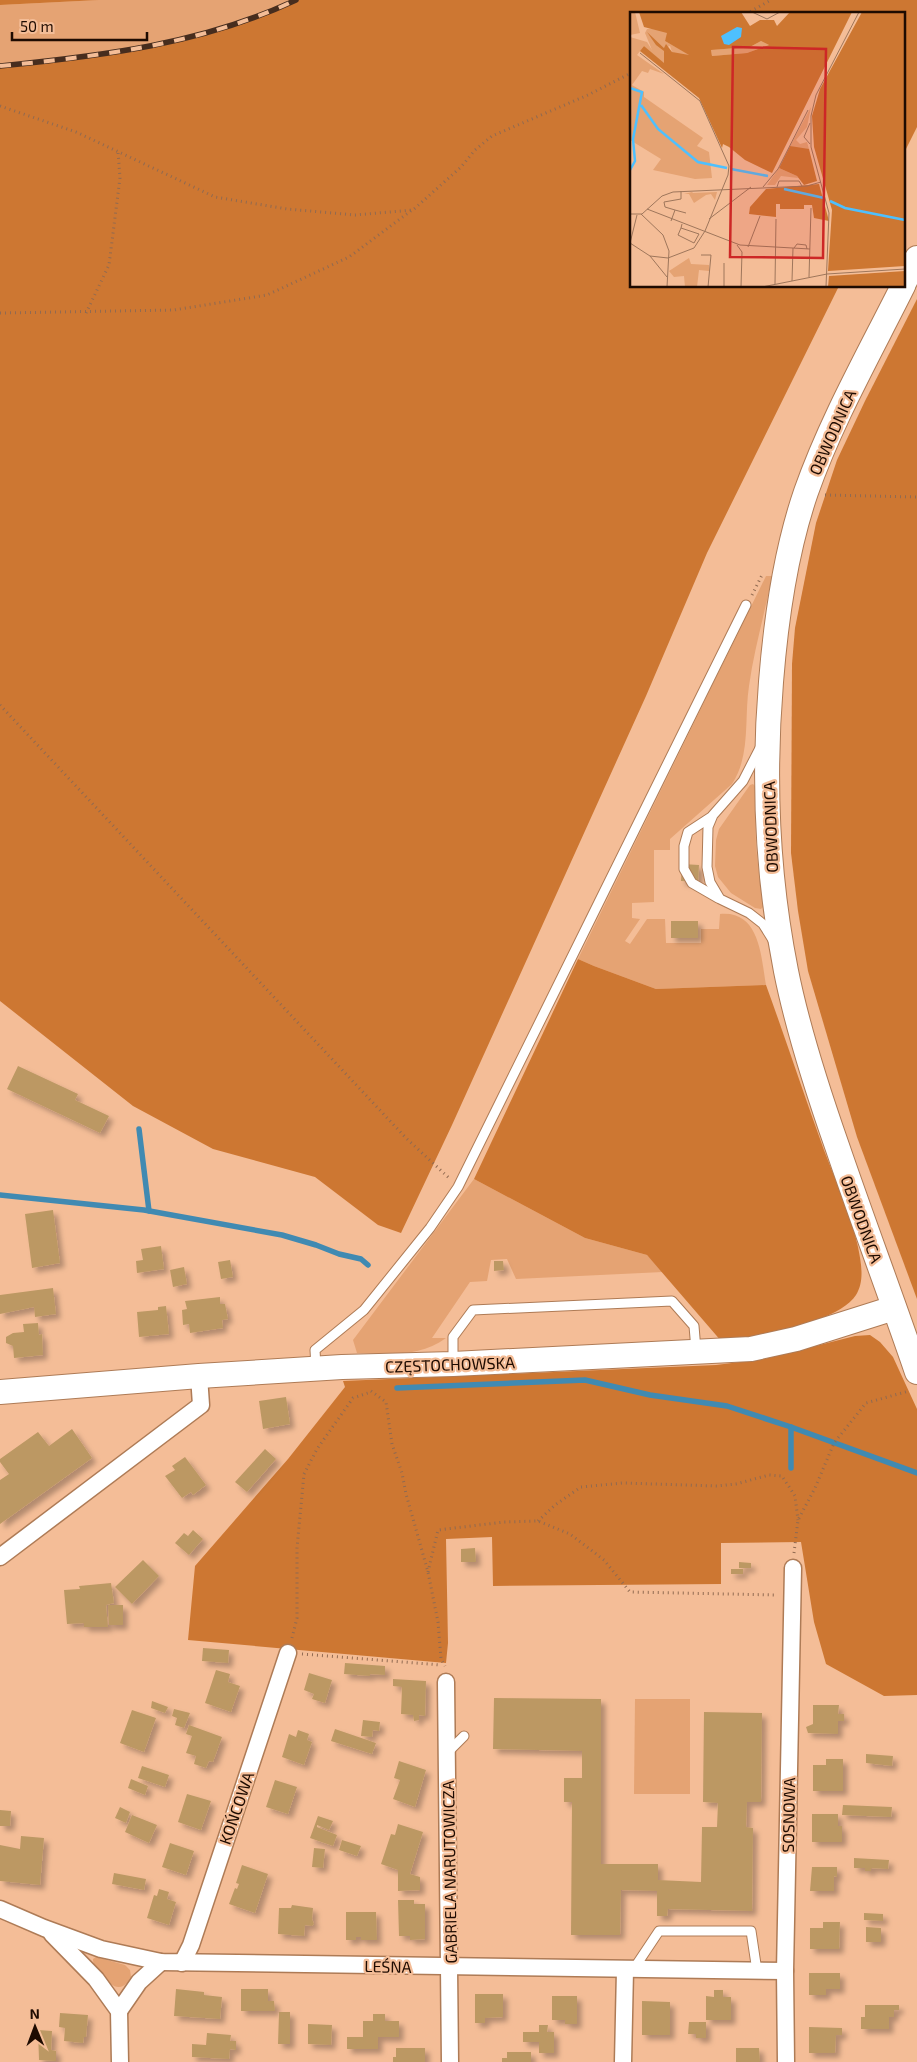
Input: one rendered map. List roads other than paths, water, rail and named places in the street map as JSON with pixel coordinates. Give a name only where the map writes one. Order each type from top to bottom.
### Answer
[{"type":"main road","name":"OBWODNICA","points":[[904,284],[917,258]]},
{"type":"main road","name":"OBWODNICA","points":[[902,288],[832,428],[805,494],[789,556],[778,613],[768,733],[767,813],[776,917],[786,973],[799,1028],[820,1098],[917,1372]]},
{"type":"main road","name":"CZĘSTOCHOWSKA","points":[[0,1392],[199,1376],[316,1369],[751,1349],[796,1339],[894,1308]]},
{"type":"street","points":[[0,1557],[201,1405],[199,1376]]},
{"type":"street","name":"SOSNOWA","points":[[786,2062],[785,1971],[793,1568]]},
{"type":"street","name":"KOŃCOWA","points":[[182,1963],[190,1945],[288,1652]]},
{"type":"street","name":"GABRIELA NARUTOWICZA","points":[[445,1674],[450,2062]]},
{"type":"street","name":"LEŚNA","points":[[0,1908],[44,1928],[101,1949],[161,1962],[785,1971]]},
{"type":"street","points":[[44,1928],[79,1960],[96,1979],[119,2011],[120,2062]]},
{"type":"street","points":[[119,2011],[139,1982],[161,1962]]},
{"type":"street","points":[[622,2062],[629,1970]]},
{"type":"lane","points":[[316,1369],[315,1350],[364,1310],[430,1228],[458,1187],[746,605]]},
{"type":"lane","points":[[768,733],[743,781],[713,815],[688,832],[684,846],[684,869],[687,877],[699,888],[749,913],[763,924],[771,936],[786,973]]},
{"type":"lane","points":[[713,815],[708,826],[707,867],[710,882],[720,900]]},
{"type":"lane","points":[[453,1364],[453,1337],[473,1310],[672,1301],[694,1326],[696,1351]]},
{"type":"lane","points":[[447,1753],[464,1736]]},
{"type":"lane","points":[[629,1970],[659,1931],[751,1931],[757,1971]]},
{"type":"waterway","points":[[139,1129],[149,1211]]},
{"type":"waterway","points":[[0,1195],[144,1210],[282,1235],[339,1254],[361,1259],[368,1265]]},
{"type":"waterway","points":[[397,1388],[585,1380],[650,1395],[727,1406],[917,1473]]},
{"type":"waterway","points":[[791,1427],[791,1468]]},
{"type":"railway","points":[[0,66],[76,58],[188,38],[261,15],[296,0]]}]
